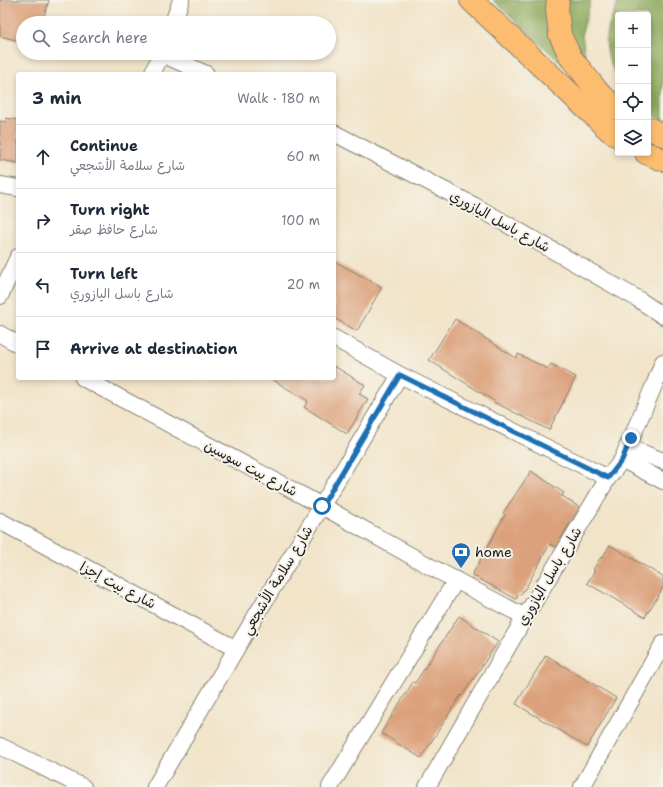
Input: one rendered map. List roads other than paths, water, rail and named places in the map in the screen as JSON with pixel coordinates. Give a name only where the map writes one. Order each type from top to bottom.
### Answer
[{"type":"main road","points":[[470,0],[615,134]]},
{"type":"main road","points":[[558,0],[557,9],[560,35],[571,58],[600,94],[615,106]]},
{"type":"main road","points":[[651,129],[663,135]]},
{"type":"main road","points":[[651,155],[663,160]]},
{"type":"street","points":[[175,16],[181,0]]},
{"type":"street","points":[[153,72],[159,60]]},
{"type":"street","points":[[177,60],[202,72]]},
{"type":"street","name":"شارع باسل اليازوري","points":[[336,134],[475,206],[638,299],[663,316]]},
{"type":"street","points":[[0,185],[16,188]]},
{"type":"street","points":[[0,296],[16,261]]},
{"type":"street","points":[[0,334],[16,343]]},
{"type":"street","points":[[336,339],[400,375],[608,478]]},
{"type":"street","name":"شارع باسل اليازوري","points":[[427,787],[525,617],[624,453],[663,362]]},
{"type":"street","name":"شارع سلامة الأشجعي","points":[[155,787],[400,375]]},
{"type":"street","name":"شارع بيت سوسين","points":[[86,380],[322,506],[525,617]]},
{"type":"street","points":[[624,453],[663,461]]},
{"type":"street","points":[[624,453],[629,463],[663,481]]},
{"type":"street","name":"شارع بيت إجزا","points":[[0,521],[236,649]]},
{"type":"street","points":[[330,787],[456,580]]},
{"type":"street","points":[[582,787],[663,644]]},
{"type":"street","points":[[0,746],[83,787]]},
{"type":"place","name":"home","points":[[461,569]]}]
